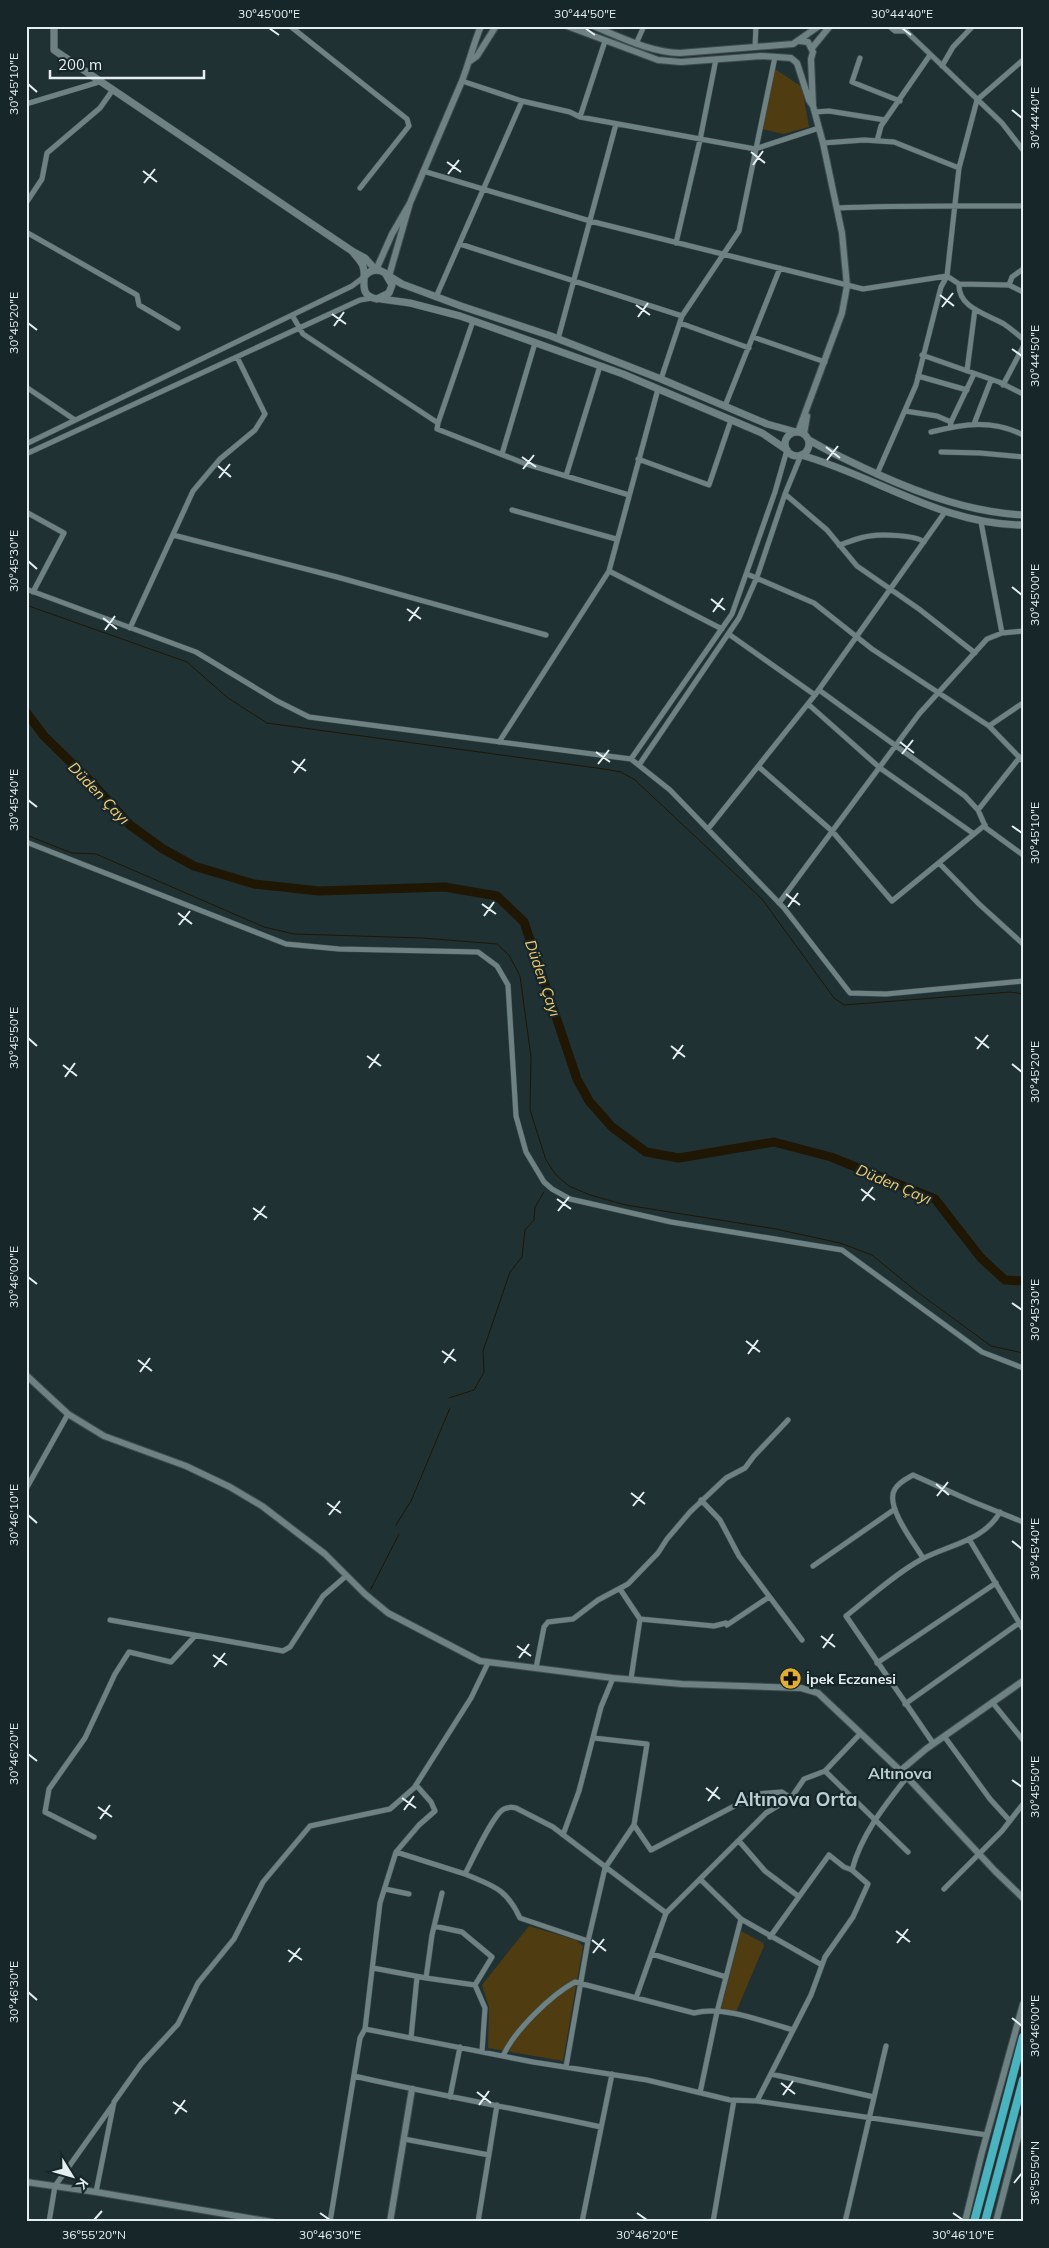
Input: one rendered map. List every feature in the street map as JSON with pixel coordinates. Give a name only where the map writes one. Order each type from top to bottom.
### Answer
[{"type":"main road","points":[[54,26],[54,50],[112,91],[141,107],[365,258],[376,270],[402,284],[558,339],[661,379],[767,424],[802,434],[830,453],[916,492],[958,505],[1005,514],[1023,515]]},
{"type":"main road","points":[[352,251],[362,264],[364,292],[372,298],[410,303],[473,321],[600,366],[762,433],[793,455],[801,455],[829,463],[945,512],[981,522],[1023,525]]},
{"type":"main road","points":[[364,278],[371,271],[376,270]]},
{"type":"main road","points":[[381,298],[391,289],[389,276]]},
{"type":"main road","points":[[787,450],[786,438],[802,434]]},
{"type":"main road","points":[[801,455],[807,451],[802,434]]},
{"type":"main road","points":[[974,2222],[1023,2037]]},
{"type":"main road","points":[[985,2222],[1023,2080]]},
{"type":"street","points":[[290,26],[407,119],[409,126],[360,188]]},
{"type":"street","points":[[389,276],[410,203],[462,81],[470,61],[470,52],[481,26]]},
{"type":"street","points":[[470,61],[478,56],[496,26]]},
{"type":"street","points":[[567,26],[658,60],[680,62],[761,56],[791,58],[797,63],[809,100],[814,109]]},
{"type":"street","points":[[593,26],[636,44],[669,53],[793,44],[800,41],[819,26]]},
{"type":"street","points":[[636,44],[644,26]]},
{"type":"street","points":[[755,46],[756,26]]},
{"type":"street","points":[[802,434],[809,405],[842,313],[847,286],[842,233],[814,109],[812,48],[830,26]]},
{"type":"street","points":[[889,26],[895,31],[908,28],[930,55],[1002,123],[1023,150]]},
{"type":"street","points":[[942,66],[953,47],[973,26]]},
{"type":"street","points":[[580,117],[605,41]]},
{"type":"street","points":[[800,41],[808,42],[812,48]]},
{"type":"street","points":[[791,58],[790,51],[793,44]]},
{"type":"street","points":[[876,141],[885,120],[900,101],[930,55]]},
{"type":"street","points":[[661,379],[682,316],[739,231],[775,56]]},
{"type":"street","points":[[860,58],[852,82],[900,101]]},
{"type":"street","points":[[676,243],[700,140],[716,59]]},
{"type":"street","points":[[797,63],[805,64],[811,59]]},
{"type":"street","points":[[877,474],[905,411],[918,376],[941,287],[947,276],[959,168],[978,100],[1023,60]]},
{"type":"street","points":[[462,81],[522,101],[570,112],[580,117],[756,149],[819,128]]},
{"type":"street","points":[[26,104],[99,82]]},
{"type":"street","points":[[26,203],[42,179],[48,153],[100,108],[112,91]]},
{"type":"street","points":[[436,296],[522,101]]},
{"type":"street","points":[[814,109],[885,120]]},
{"type":"street","points":[[558,339],[616,124]]},
{"type":"street","points":[[823,143],[894,142],[959,168]]},
{"type":"street","points":[[423,171],[590,220],[863,290],[947,276],[959,284],[1009,285],[1023,292]]},
{"type":"street","points":[[376,270],[392,234],[410,203]]},
{"type":"street","points":[[837,208],[897,205],[954,207],[1023,206]]},
{"type":"street","points":[[26,232],[137,295],[139,305],[178,328]]},
{"type":"street","points":[[460,244],[682,316]]},
{"type":"street","points":[[725,406],[780,268]]},
{"type":"street","points":[[1009,285],[1012,277],[1023,269]]},
{"type":"street","points":[[26,444],[352,286],[364,278]]},
{"type":"street","points":[[959,284],[958,291],[966,303],[1004,324],[1023,339]]},
{"type":"street","points":[[26,454],[360,300],[372,298]]},
{"type":"street","points":[[967,371],[975,309]]},
{"type":"street","points":[[292,315],[303,334],[438,424]]},
{"type":"street","points":[[473,321],[437,429],[502,454],[629,495]]},
{"type":"street","points":[[680,324],[748,348]]},
{"type":"street","points":[[753,337],[825,362]]},
{"type":"street","points":[[502,454],[535,342]]},
{"type":"street","points":[[1003,385],[1023,347]]},
{"type":"street","points":[[922,355],[991,380],[1023,394]]},
{"type":"street","points":[[130,628],[193,491],[220,459],[255,430],[265,414],[237,357]]},
{"type":"street","points":[[566,476],[600,366]]},
{"type":"street","points":[[951,425],[974,374]]},
{"type":"street","points":[[918,376],[967,390]]},
{"type":"street","points":[[974,424],[991,380]]},
{"type":"street","points":[[26,387],[75,420]]},
{"type":"street","points":[[499,742],[609,571],[616,539],[658,389]]},
{"type":"street","points":[[905,411],[937,416],[951,425]]},
{"type":"street","points":[[638,459],[709,485],[730,420]]},
{"type":"street","points":[[931,432],[951,425],[974,424],[996,426],[1023,435]]},
{"type":"street","points":[[631,759],[732,614],[747,574],[787,450]]},
{"type":"street","points":[[941,452],[1023,457]]},
{"type":"street","points":[[639,765],[730,634],[757,577],[785,494],[801,455]]},
{"type":"street","points":[[785,494],[827,530],[857,566],[919,609],[974,653]]},
{"type":"street","points":[[512,510],[616,539]]},
{"type":"street","points":[[26,512],[64,533],[33,592]]},
{"type":"street","points":[[708,829],[817,693],[945,512]]},
{"type":"street","points":[[981,522],[1002,633]]},
{"type":"street","points":[[173,535],[337,577],[546,635]]},
{"type":"street","points":[[839,545],[868,536],[884,535],[918,539],[924,542]]},
{"type":"street","points":[[609,571],[722,629]]},
{"type":"street","points":[[747,574],[814,603],[857,638],[989,726],[1021,759],[978,810]]},
{"type":"street","points":[[26,589],[196,652],[277,701],[309,717],[631,759],[670,790],[779,903],[850,993],[886,994],[1023,981]]},
{"type":"street","points":[[779,903],[919,714],[988,639],[1002,633],[1023,631]]},
{"type":"street","points":[[730,634],[965,796],[978,810],[985,825],[1023,855]]},
{"type":"street","points":[[989,726],[1023,703]]},
{"type":"street","points":[[808,704],[880,768],[974,834]]},
{"type":"street","points":[[759,767],[832,831],[892,901],[985,825]]},
{"type":"street","points":[[26,842],[286,944],[339,949],[478,952],[497,966],[508,985],[516,1116],[526,1152],[544,1182],[552,1189],[570,1199],[671,1222],[842,1250],[982,1352],[1023,1368]]},
{"type":"street","points":[[939,863],[979,904],[1023,944]]},
{"type":"street","points":[[26,1375],[68,1414],[104,1436],[186,1466],[230,1487],[279,1518],[325,1554],[346,1576],[388,1613],[480,1661],[613,1678],[682,1684],[801,1688],[818,1693],[906,1777],[1023,1898]]},
{"type":"street","points":[[26,1489],[68,1414]]},
{"type":"street","points":[[536,1668],[544,1627],[548,1622],[573,1619],[598,1600],[628,1584],[658,1553],[667,1539],[702,1500],[726,1478],[745,1468],[788,1420]]},
{"type":"street","points":[[923,1558],[895,1509],[892,1500],[893,1490],[913,1475],[1023,1522]]},
{"type":"street","points":[[702,1500],[720,1520],[739,1556],[802,1640]]},
{"type":"street","points":[[813,1566],[895,1509]]},
{"type":"street","points":[[933,1743],[846,1616],[923,1558],[969,1539],[990,1524],[1000,1512]]},
{"type":"street","points":[[969,1539],[1023,1629]]},
{"type":"street","points":[[110,1620],[283,1651],[290,1647],[323,1596],[346,1576]]},
{"type":"street","points":[[877,1663],[996,1583]]},
{"type":"street","points":[[620,1589],[640,1619],[631,1679]]},
{"type":"street","points":[[640,1619],[714,1626],[727,1624],[769,1596]]},
{"type":"street","points":[[905,1704],[1019,1623]]},
{"type":"street","points":[[94,1837],[45,1812],[49,1789],[86,1738],[115,1674],[129,1652],[171,1662],[195,1636]]},
{"type":"street","points":[[49,2222],[56,2186],[141,2064],[178,2024],[198,1983],[234,1939],[263,1882],[310,1826],[390,1810],[416,1785],[471,1698],[488,1663]]},
{"type":"street","points":[[563,1835],[576,1800],[601,1707],[613,1678]]},
{"type":"street","points":[[900,1772],[933,1743],[1023,1681]]},
{"type":"street","points":[[992,1702],[1023,1740]]},
{"type":"street","points":[[636,1998],[666,1913],[766,1813],[791,1798],[804,1779],[825,1771],[860,1734]]},
{"type":"street","points":[[944,1736],[990,1799],[1010,1821]]},
{"type":"street","points":[[566,2067],[588,1941],[605,1868],[634,1825],[647,1744],[594,1738]]},
{"type":"street","points":[[825,1771],[908,1852]]},
{"type":"street","points":[[852,1870],[859,1850],[876,1819],[906,1777]]},
{"type":"street","points":[[330,2222],[360,2038],[365,2029],[380,1904],[396,1852],[419,1825],[435,1811],[431,1802],[416,1785]]},
{"type":"street","points":[[634,1825],[651,1850],[757,1794],[782,1792],[791,1798]]},
{"type":"street","points":[[944,1889],[1010,1821],[1023,1804]]},
{"type":"street","points":[[465,1874],[500,1811],[506,1808],[516,1808],[553,1827],[666,1913]]},
{"type":"street","points":[[739,1841],[765,1872],[798,1896]]},
{"type":"street","points":[[396,1852],[465,1874],[505,1893],[520,1918],[588,1941]]},
{"type":"street","points":[[757,2102],[793,2030],[825,1958],[853,1917],[868,1884],[852,1870],[844,1868],[829,1855],[770,1937]]},
{"type":"street","points":[[700,1879],[740,1919],[822,1965]]},
{"type":"street","points":[[385,1888],[409,1894]]},
{"type":"street","points":[[426,1978],[434,1926],[442,1893]]},
{"type":"street","points":[[700,2093],[717,2012],[740,1919]]},
{"type":"street","points":[[434,1926],[462,1932],[492,1957],[475,1985]]},
{"type":"street","points":[[652,1954],[726,1977]]},
{"type":"street","points":[[373,1968],[416,1977],[475,1985]]},
{"type":"street","points":[[411,2038],[416,1977]]},
{"type":"street","points":[[503,2056],[508,2044],[563,1988],[574,1982],[694,2014],[702,2011],[738,2014],[793,2030]]},
{"type":"street","points":[[475,1985],[485,2008],[482,2052]]},
{"type":"street","points":[[965,2222],[1023,2004]]},
{"type":"street","points":[[365,2029],[503,2056],[647,2080],[734,2100],[987,2135]]},
{"type":"street","points":[[844,2222],[886,2046]]},
{"type":"street","points":[[450,2097],[460,2047]]},
{"type":"street","points":[[582,2222],[612,2074]]},
{"type":"street","points":[[771,2074],[874,2097]]},
{"type":"street","points":[[354,2076],[601,2127]]},
{"type":"street","points":[[390,2222],[412,2089]]},
{"type":"street","points":[[713,2222],[734,2100]]},
{"type":"street","points":[[96,2192],[114,2102]]},
{"type":"street","points":[[478,2222],[497,2105]]},
{"type":"street","points":[[996,2222],[1023,2118]]},
{"type":"street","points":[[404,2139],[489,2156]]},
{"type":"street","points":[[26,2182],[96,2192],[234,2219],[272,2222]]},
{"type":"shaded area","points":[[772,67],[802,87],[809,127],[783,134],[762,129]]},
{"type":"shaded area","points":[[529,1926],[576,1940],[583,1946],[563,2061],[488,2048],[489,2007],[482,1985]]},
{"type":"shaded area","points":[[741,1931],[763,1943],[764,1946],[736,2012],[721,2009]]},
{"type":"waterway","points":[[26,605],[187,662],[228,698],[267,723],[621,772],[635,780],[762,899],[834,998],[844,1005],[1010,992],[1023,994]]},
{"type":"waterway","name":"Düden Çayı","points":[[26,712],[44,736],[93,784],[130,825],[163,849],[194,866],[254,884],[319,891],[445,887],[497,896],[524,922],[577,1079],[589,1101],[612,1127],[646,1152],[679,1158],[774,1142],[831,1157],[935,1199],[981,1258],[1005,1280],[1023,1281]]},
{"type":"waterway","points":[[26,835],[72,853],[96,854],[264,927],[294,934],[423,938],[497,944],[509,955],[520,976],[531,1057],[530,1110],[546,1160],[556,1175],[569,1186],[590,1195],[626,1205],[776,1229],[840,1243],[872,1255],[916,1291],[991,1346],[1023,1353]]},
{"type":"waterway","points":[[449,1398],[474,1390],[484,1372],[483,1351],[510,1272],[522,1257],[525,1230],[534,1220],[535,1207],[544,1192]]},
{"type":"waterway","points":[[396,1525],[411,1501],[450,1408]]},
{"type":"waterway","points":[[371,1589],[399,1534]]},
{"type":"place","name":"İpek Eczanesi","points":[[790,1679]]},
{"type":"district","name":"Altınova","points":[[900,1773]]},
{"type":"district","name":"Altınova Orta","points":[[796,1799]]}]
